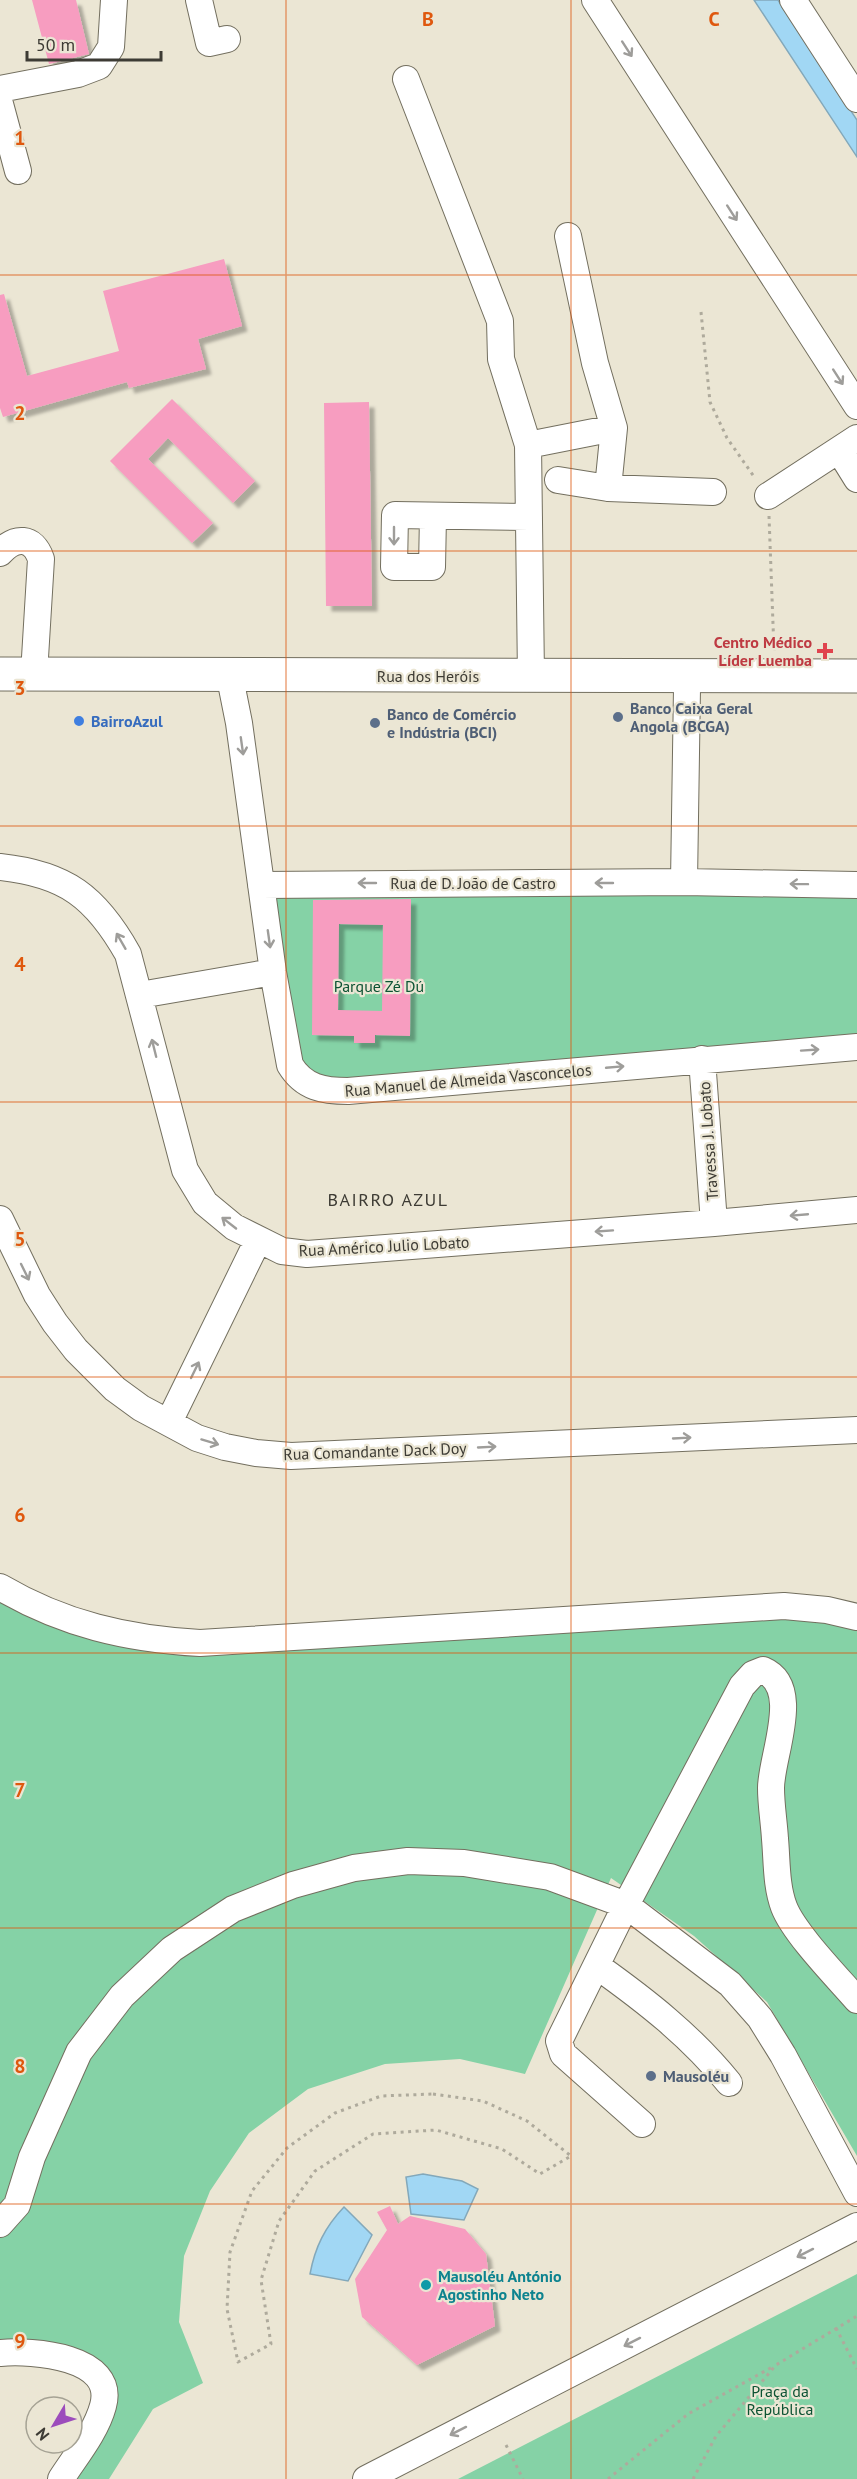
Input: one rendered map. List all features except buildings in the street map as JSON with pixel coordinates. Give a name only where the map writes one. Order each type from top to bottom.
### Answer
[{"type":"main road","name":"Rua dos Heróis","points":[[0,674],[857,676]]},
{"type":"main road","name":"Rua dos Heróis","points":[[0,691],[232,688],[857,688]]},
{"type":"street","points":[[0,89],[78,74],[99,66],[111,47],[114,0]]},
{"type":"street","points":[[199,0],[209,43],[227,39]]},
{"type":"street","points":[[595,0],[857,406]]},
{"type":"street","points":[[793,0],[857,99]]},
{"type":"street","points":[[406,79],[500,321],[501,360],[528,445],[531,676]]},
{"type":"street","points":[[0,104],[18,171]]},
{"type":"street","points":[[568,236],[595,363],[614,428],[608,488]]},
{"type":"street","points":[[528,445],[614,428]]},
{"type":"street","points":[[768,496],[848,444],[857,479]]},
{"type":"street","points":[[558,480],[608,488],[713,492]]},
{"type":"street","points":[[433,516],[529,517]]},
{"type":"street","points":[[0,553],[6,546],[16,541],[24,541],[38,549],[42,559],[34,674]]},
{"type":"street","name":"Rua Manuel de Almeida Vasconcelos","points":[[232,688],[239,723],[273,972],[291,1065],[296,1075],[305,1083],[328,1091],[857,1047]]},
{"type":"street","points":[[684,882],[687,688]]},
{"type":"street","name":"Rua Américo Julio Lobato","points":[[0,867],[31,870],[62,882],[88,900],[113,926],[128,954],[185,1170],[205,1203],[234,1227],[282,1251],[307,1254],[857,1210]]},
{"type":"street","name":"Rua de D. João de Castro","points":[[261,885],[684,882],[857,885]]},
{"type":"street","points":[[140,995],[273,972]]},
{"type":"street","name":"Travessa J. Lobato","points":[[702,1059],[714,1223]]},
{"type":"street","name":"Rua Comandante Dack Doy","points":[[0,1219],[37,1295],[76,1350],[115,1389],[141,1408],[197,1438],[225,1447],[291,1456],[857,1430]]},
{"type":"street","points":[[169,1422],[258,1240]]},
{"type":"street","points":[[0,1587],[52,1613],[89,1626],[129,1636],[200,1643],[784,1606],[827,1610],[857,1617]]},
{"type":"street","points":[[642,2124],[563,2054],[559,2041],[626,1905],[742,1686],[753,1674],[764,1670],[773,1674],[782,1688],[784,1707],[771,1788],[779,1888],[784,1908],[798,1930],[857,2000]]},
{"type":"street","points":[[0,2224],[18,2205],[32,2157],[79,2052],[122,1996],[172,1948],[233,1909],[293,1885],[354,1868],[408,1862],[464,1863],[550,1877],[626,1905],[730,1984],[760,2018],[789,2064],[857,2193]]},
{"type":"street","points":[[597,1966],[682,2031],[729,2083]]},
{"type":"street","points":[[366,2479],[857,2226]]},
{"type":"street","points":[[1,2355],[37,2352],[56,2355],[92,2372],[105,2390],[104,2405],[98,2419],[61,2479]]},
{"type":"path","points":[[700,312],[710,402],[727,438],[768,496],[775,631],[773,676]]},
{"type":"path","points":[[433,2094],[483,2101],[527,2121],[571,2156],[540,2174],[502,2149],[436,2130],[373,2134],[315,2171],[279,2221],[261,2280],[271,2344],[238,2362],[226,2309],[230,2252],[252,2191],[287,2148],[335,2113],[381,2096],[433,2094]]},
{"type":"path","points":[[608,2479],[688,2414],[857,2316]]},
{"type":"path","points":[[835,2328],[857,2370]]},
{"type":"path","points":[[693,2479],[716,2436],[776,2365]]},
{"type":"path","points":[[506,2445],[523,2479]]},
{"type":"green space","name":"Parque Zé Dú","points":[[261,885],[857,885],[857,1047],[305,1083]]},
{"type":"green space","points":[[0,1587],[129,1636],[784,1606],[857,1617],[857,2156],[767,2002],[694,1936],[611,1878],[525,2074],[460,2059],[385,2064],[308,2089],[249,2133],[210,2191],[184,2256],[179,2322],[203,2383],[153,2409],[109,2479],[61,2479],[76,2455],[84,2455],[84,2442],[87,2437],[97,2376],[0,2353]]},
{"type":"green space","name":"Praça da República","points":[[857,2274],[857,2479],[458,2479]]},
{"type":"water","points":[[754,0],[778,0],[857,120],[857,157]]},
{"type":"water","points":[[423,2174],[462,2181],[478,2189],[464,2220],[411,2214],[406,2177]]},
{"type":"water","points":[[344,2207],[372,2235],[348,2281],[310,2274],[322,2238],[331,2222]]},
{"type":"place","name":"Centro Médico Líder Luemba","points":[[825,651]]},
{"type":"place","name":"Banco Caixa Geral Angola (BCGA)","points":[[618,717]]},
{"type":"place","name":"BairroAzul","points":[[79,721]]},
{"type":"place","name":"Banco de Comércio e Indústria (BCI)","points":[[375,723]]},
{"type":"place","name":"Mausoléu","points":[[651,2076]]},
{"type":"place","name":"Mausoléu António Agostinho Neto","points":[[426,2285]]},
{"type":"district","name":"BAIRRO AZUL","points":[[388,1200]]}]
